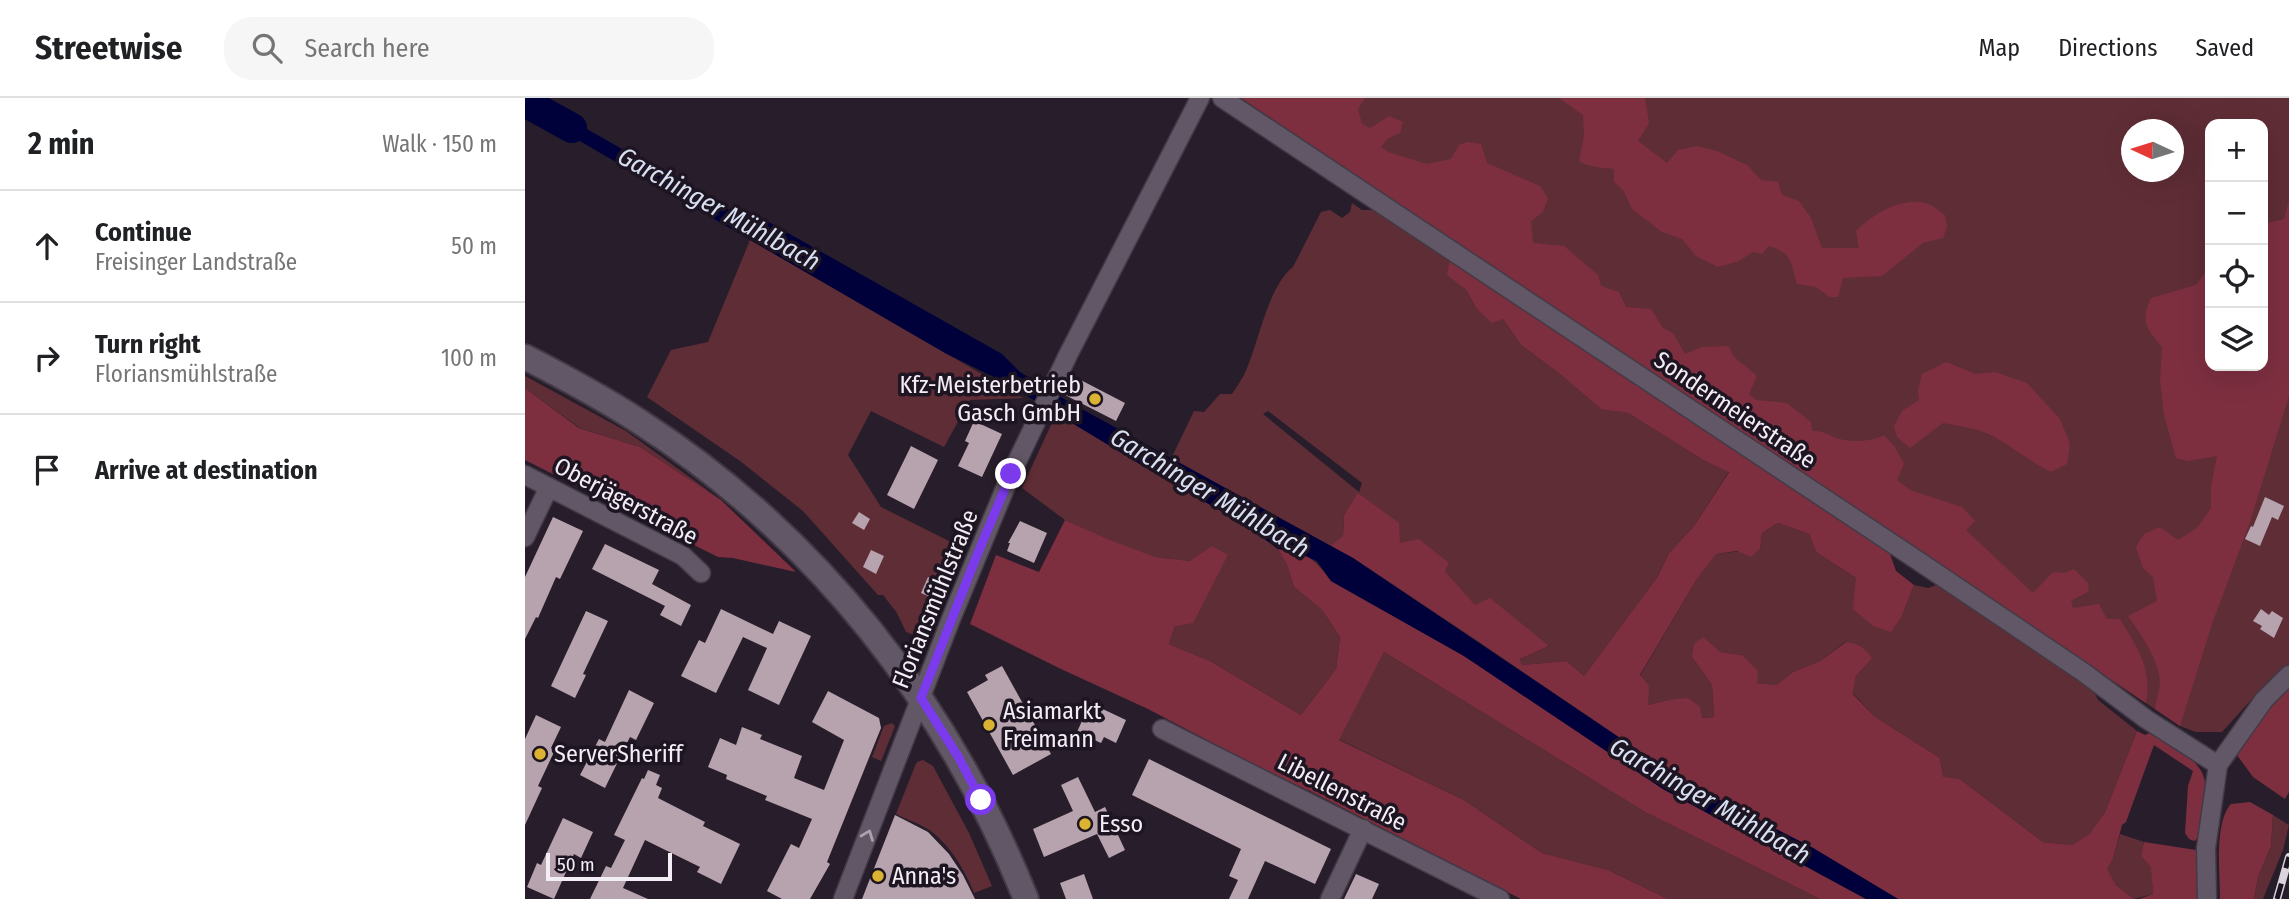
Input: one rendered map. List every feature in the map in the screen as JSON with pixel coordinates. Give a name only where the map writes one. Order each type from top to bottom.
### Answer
[{"type":"main road","points":[[525,357],[641,422],[699,464],[750,504],[813,564],[853,607],[921,698],[959,758],[1000,836],[1026,899]]},
{"type":"street","name":"Floriansmühlstraße","points":[[843,899],[975,560],[1041,409],[1200,98]]},
{"type":"street","name":"Sondermeierstraße","points":[[1222,98],[1882,537],[2083,672],[2146,719],[2218,765]]},
{"type":"street","name":"Oberjägerstraße","points":[[525,475],[683,556],[701,573]]},
{"type":"street","points":[[525,537],[549,487]]},
{"type":"street","points":[[2207,899],[2206,848],[2218,765],[2264,699],[2289,675]]},
{"type":"street","name":"Libellenstraße","points":[[1162,729],[1500,899]]},
{"type":"street","points":[[1330,899],[1363,829]]},
{"type":"shaded area","points":[[1241,98],[2289,98],[2289,665],[2271,678],[2222,732],[2196,732],[2180,726]]},
{"type":"shaded area","points":[[1241,98],[1365,98],[1358,109],[1362,124],[1370,128],[1389,116],[1403,122],[1400,133],[1387,139],[1381,147],[1388,152],[1427,164],[1451,159],[1459,145],[1467,142],[1481,144],[1487,163],[1540,186],[1548,198],[1543,212],[1531,221],[1533,243],[1564,246],[1598,275],[1601,286],[1619,292],[1626,307],[1651,309],[1663,328],[1673,333],[1685,354],[1702,347],[1729,346],[1733,356],[1757,376],[1749,394],[1756,400],[1787,403],[1811,422],[1812,431],[1823,432],[1839,439],[1862,441],[1884,435],[1895,447],[1904,464],[1897,480],[1910,490],[1962,507],[1975,521],[1966,530],[2033,593],[2053,572],[2064,573],[2074,569],[2088,583],[2089,591],[2071,601],[2073,608],[2099,604],[2107,619],[2120,619],[2142,659],[2147,679],[2146,703]]},
{"type":"shaded area","points":[[1559,98],[1645,98],[1649,123],[1638,141],[1667,163],[1678,150],[1697,146],[1717,151],[1747,165],[1761,180],[1778,182],[1782,195],[1799,201],[1811,218],[1822,248],[1859,248],[1856,231],[1879,213],[1907,202],[1926,203],[1933,207],[1945,215],[1947,227],[1943,238],[1923,243],[1882,276],[1843,278],[1838,297],[1830,297],[1816,287],[1797,284],[1792,264],[1786,255],[1769,246],[1762,254],[1753,252],[1739,261],[1718,267],[1696,256],[1682,239],[1662,232],[1632,209],[1623,190],[1614,182],[1614,169],[1579,161],[1584,136],[1583,115]]},
{"type":"shaded area","points":[[2289,200],[2289,396],[2250,522],[2212,624],[2180,726],[2155,709],[2160,684],[2159,673],[2148,647],[2128,616],[2157,601],[2153,577],[2143,568],[2136,547],[2144,534],[2160,527],[2178,540],[2197,528],[2211,508],[2211,486],[2217,456],[2187,461],[2176,458],[2164,415],[2160,380],[2162,347],[2146,324],[2146,313],[2151,298],[2196,285],[2205,273],[2205,371],[2268,371],[2268,223],[2284,219]]},
{"type":"shaded area","points":[[1352,203],[1362,210],[1378,210],[1450,259],[1448,275],[1466,290],[1476,308],[1503,319],[1521,345],[1600,408],[1628,413],[1703,460],[1729,471],[1694,526],[1669,553],[1658,576],[1584,676],[1567,661],[1522,665],[1520,659],[1549,646],[1475,606],[1445,571],[1399,543],[1359,493],[1344,515],[1343,537],[1330,546],[1171,459],[1194,411],[1204,412],[1220,394],[1232,394],[1241,380],[1276,288],[1293,267],[1321,212],[1330,210],[1342,218],[1350,212]],"holes":[[[1268,411],[1362,483],[1359,492],[1263,414]]]},
{"type":"shaded area","points":[[750,240],[1023,398],[970,400],[944,447],[871,411],[848,455],[881,507],[961,547],[928,632],[918,636],[906,632],[897,613],[883,595],[878,595],[803,511],[740,461],[647,397],[671,350],[708,342]]},
{"type":"shaded area","points":[[1450,259],[1890,554],[1896,571],[1914,585],[1902,616],[1891,632],[1873,626],[1853,609],[1856,578],[1816,552],[1809,534],[1778,523],[1762,533],[1760,549],[1751,557],[1737,551],[1716,554],[1697,579],[1640,675],[1649,686],[1648,705],[1688,698],[1700,707],[1702,718],[1714,717],[1712,685],[1692,657],[1694,644],[1703,637],[1720,652],[1742,655],[1758,671],[1757,683],[1776,685],[1793,672],[1820,661],[1846,642],[1858,645],[1872,659],[1856,676],[1853,694],[1874,716],[1940,758],[1943,777],[1960,779],[2043,842],[2072,845],[2089,834],[2105,812],[2137,731],[2145,735],[2150,733],[2175,747],[2203,774],[2205,789],[2198,838],[2194,841],[2185,833],[2188,786],[2193,771],[2154,745],[2107,869],[2116,885],[2134,899],[1898,899],[1813,848],[1688,784],[1353,558],[1330,546],[1343,536],[1344,515],[1358,493],[1399,523],[1400,543],[1419,539],[1449,563],[1445,571],[1475,605],[1490,598],[1549,646],[1520,659],[1522,665],[1567,661],[1584,676],[1658,576],[1669,553],[1694,526],[1729,472],[1703,460],[1628,413],[1601,409],[1521,345],[1503,319],[1492,323],[1476,308],[1466,290],[1447,275]]},
{"type":"shaded area","points":[[1946,362],[1975,374],[1995,372],[2027,383],[2060,419],[2070,444],[2067,464],[2051,472],[1987,433],[1943,423],[1910,448],[1897,437],[1894,426],[1902,411],[1919,400],[1922,374]]},
{"type":"shaded area","points":[[525,376],[626,431],[721,500],[640,447],[580,428],[525,388]]},
{"type":"shaded area","points":[[525,388],[579,428],[640,447],[721,500],[796,572],[718,557],[525,460]]},
{"type":"shaded area","points":[[1058,414],[1244,524],[1278,549],[1294,587],[1322,610],[1340,637],[1336,669],[1301,715],[1210,661],[1169,644],[1175,626],[1209,589],[1228,555],[1190,561],[1156,557],[1065,520],[1022,488]]},
{"type":"shaded area","points":[[1065,520],[1156,557],[1190,561],[1212,546],[1228,555],[1193,623],[1175,626],[1169,644],[1210,661],[1301,715],[1336,669],[1340,637],[1322,610],[1294,587],[1278,549],[1303,554],[1320,567],[1331,581],[1464,656],[1663,789],[1866,899],[1820,899],[1645,812],[1384,652],[1339,740],[1464,800],[1542,853],[1608,870],[1668,899],[1521,899],[1148,709],[970,624],[996,555],[1039,572]]},
{"type":"shaded area","points":[[1778,523],[1809,534],[1816,552],[1856,578],[1902,616],[1914,585],[1928,588],[1939,584],[2094,692],[2098,700],[2137,731],[2105,812],[2089,834],[2072,845],[2043,842],[1960,779],[1943,778],[1940,758],[1874,716],[1853,693],[1856,676],[1872,659],[1845,642],[1820,661],[1793,672],[1776,685],[1756,683],[1742,655],[1720,652],[1692,657],[1712,685],[1714,717],[1701,718],[1668,700],[1648,705],[1640,676],[1697,579],[1715,554],[1760,549],[1762,533]]},
{"type":"shaded area","points":[[1384,652],[1645,812],[1820,899],[1668,899],[1608,870],[1542,853],[1464,800],[1338,739]]},
{"type":"shaded area","points":[[2289,688],[2289,792],[2285,799],[2253,777],[2237,755],[2261,718]]},
{"type":"shaded area","points":[[892,723],[895,726],[881,761],[872,757],[884,726]]},
{"type":"shaded area","points":[[923,760],[933,766],[969,833],[992,886],[974,893],[961,866],[942,840],[926,828],[896,814],[917,762]]},
{"type":"shaded area","points":[[2250,802],[2273,815],[2271,846],[2258,877],[2254,899],[2220,899],[2219,849],[2222,823],[2231,804]]},
{"type":"shaded area","points":[[2273,815],[2289,825],[2283,850],[2263,899],[2254,899],[2258,877],[2271,846]]},
{"type":"shaded area","points":[[2120,834],[2144,842],[2141,856],[2152,867],[2153,894],[2134,899],[2116,885],[2106,869],[2113,859]]},
{"type":"shaded area","points":[[2144,842],[2196,850],[2199,899],[2139,899],[2153,894],[2151,867],[2141,856]]},
{"type":"water","points":[[541,103],[735,213],[765,220],[1002,354],[1020,372],[1069,402],[1353,558],[1688,784],[1813,848],[1898,899],[1866,899],[1663,789],[1464,656],[1331,581],[1317,561],[1294,551],[1278,549],[1244,524],[1004,382],[945,353],[578,140],[533,119]]},
{"type":"building","name":"Kfz-Meisterbetrieb Gasch GmbH","points":[[1073,376],[1125,403],[1116,421],[1065,395]]},
{"type":"building","points":[[974,421],[1002,434],[982,477],[958,466],[969,443],[965,441]]},
{"type":"building","points":[[911,446],[938,460],[914,509],[887,495]]},
{"type":"building","points":[[2265,497],[2284,506],[2278,520],[2272,517],[2260,546],[2245,539]]},
{"type":"building","points":[[859,512],[870,519],[864,530],[852,523]]},
{"type":"building","points":[[553,517],[583,531],[560,579],[556,577],[538,618],[536,617],[525,639],[525,577]]},
{"type":"building","points":[[1020,521],[1047,533],[1034,563],[1007,551],[1008,543]]},
{"type":"building","points":[[605,544],[659,570],[652,584],[691,605],[681,626],[660,615],[665,606],[592,569]]},
{"type":"building","points":[[871,550],[884,556],[876,574],[863,567]]},
{"type":"building","points":[[928,577],[944,584],[937,600],[921,593]]},
{"type":"building","points":[[721,609],[773,634],[779,621],[811,636],[779,705],[748,690],[767,648],[743,637],[716,693],[681,676],[699,640],[705,643]]},
{"type":"building","points":[[2261,609],[2269,615],[2272,611],[2283,618],[2274,638],[2253,621]]},
{"type":"building","points":[[586,611],[608,621],[583,674],[586,675],[575,698],[551,686]]},
{"type":"building","points":[[1002,666],[1051,754],[1013,775],[967,692],[988,680],[985,675]]},
{"type":"building","points":[[629,690],[654,703],[636,740],[630,737],[605,788],[580,775],[599,739],[605,742]]},
{"type":"building","points":[[828,691],[879,718],[881,728],[827,862],[830,864],[810,899],[782,899],[767,891],[791,844],[799,848],[812,819],[765,800],[767,796],[726,779],[727,775],[708,767],[720,738],[736,745],[742,727],[762,735],[760,739],[802,756],[794,778],[824,790],[844,740],[812,722]]},
{"type":"building","points":[[1090,703],[1126,720],[1116,743],[1104,737],[1101,743],[1077,732]]},
{"type":"building","points":[[536,715],[561,727],[551,748],[555,750],[538,786],[542,788],[525,825],[525,739]]},
{"type":"building","points":[[1149,759],[1331,849],[1315,884],[1265,861],[1248,899],[1229,899],[1238,880],[1229,876],[1241,849],[1132,795]]},
{"type":"building","points":[[648,770],[660,775],[656,785],[662,788],[658,798],[705,822],[703,826],[740,844],[721,884],[697,872],[700,867],[645,840],[623,888],[648,899],[590,899],[606,866],[611,868],[625,840],[614,835]]},
{"type":"building","points":[[1078,777],[1095,812],[1105,807],[1125,850],[1109,858],[1097,834],[1044,857],[1033,829],[1073,811],[1061,785]]},
{"type":"building","points":[[895,815],[928,832],[949,854],[975,899],[862,899]]},
{"type":"building","points":[[563,818],[593,832],[581,858],[574,854],[554,899],[527,887],[537,863],[541,865]]},
{"type":"building","points":[[1084,874],[1093,899],[1066,899],[1060,883]]},
{"type":"building","points":[[1356,874],[1379,884],[1372,899],[1344,899]]},
{"type":"waterway","name":"Garchinger Mühlbach","points":[[525,102],[572,128]]},
{"type":"railway","points":[[2277,899],[2289,857]]},
{"type":"place","name":"Kfz-Meisterbetrieb Gasch GmbH","points":[[1095,399]]},
{"type":"place","name":"Asiamarkt Freimann","points":[[989,725]]},
{"type":"place","name":"ServerSheriff","points":[[540,754]]},
{"type":"place","name":"Esso","points":[[1085,824]]},
{"type":"place","name":"Anna's","points":[[878,876]]},
{"type":"route","points":[[981,800],[959,758],[921,698],[1011,474]]}]
